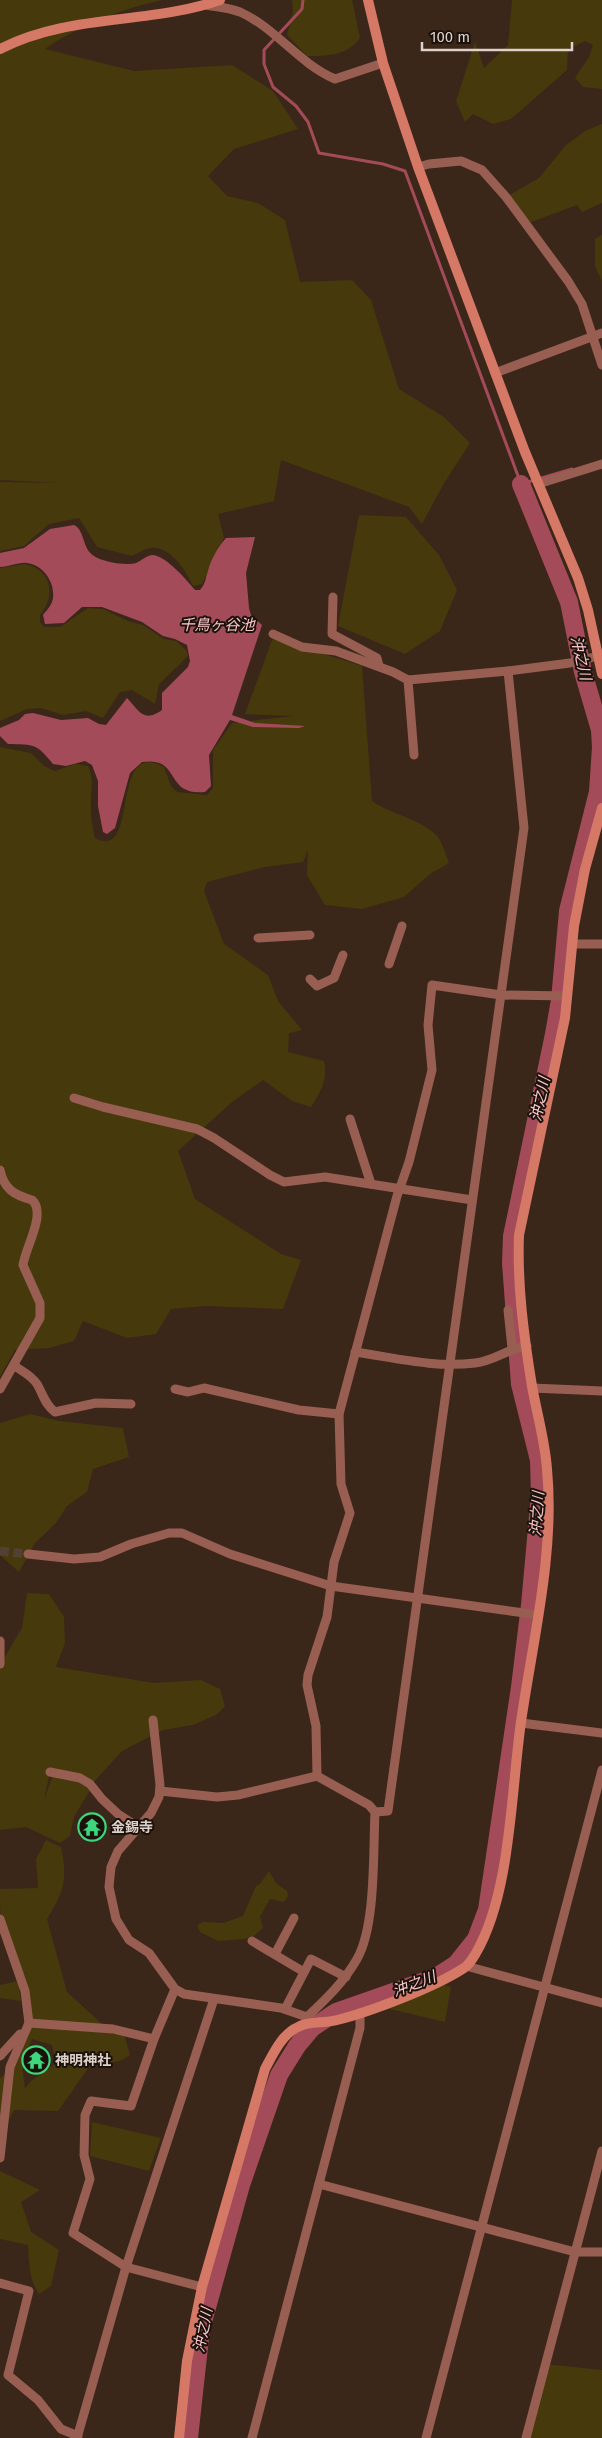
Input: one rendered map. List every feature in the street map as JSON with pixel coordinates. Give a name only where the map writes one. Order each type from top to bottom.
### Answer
[{"type":"street","points":[[0,49],[68,26],[206,5],[220,0]]},
{"type":"street","points":[[368,0],[383,63],[418,167],[538,484],[578,578],[588,610],[602,674]]},
{"type":"street","points":[[206,5],[238,11],[256,21],[310,65],[335,79],[383,63]]},
{"type":"street","points":[[418,167],[461,161],[482,170],[506,197],[568,281],[582,304],[602,365]]},
{"type":"street","points":[[495,373],[602,333]]},
{"type":"street","points":[[538,484],[602,464]]},
{"type":"street","points":[[333,597],[332,634],[377,658],[379,666]]},
{"type":"street","points":[[273,634],[302,647],[336,651],[379,666],[408,680],[508,671],[570,663],[598,656]]},
{"type":"street","points":[[375,1812],[388,1810],[524,828],[508,671]]},
{"type":"street","points":[[408,680],[414,755]]},
{"type":"street","points":[[153,1720],[160,1791],[151,1813],[118,1851],[111,1867],[109,1886],[116,1920],[129,1940],[149,1952],[175,1989],[184,1994],[285,2010],[307,2020],[335,2021],[443,1979],[466,1966],[476,1954],[494,1909],[512,1803],[521,1723],[544,1572],[548,1491],[544,1445],[532,1388],[527,1346],[518,1262],[519,1235],[565,1018],[572,944],[585,869],[602,808]]},
{"type":"street","points":[[388,964],[402,926]]},
{"type":"street","points":[[258,938],[310,935]]},
{"type":"street","points":[[572,944],[602,944]]},
{"type":"street","points":[[310,979],[317,986],[334,978],[343,955]]},
{"type":"street","points":[[317,1776],[316,1726],[307,1685],[308,1675],[327,1617],[334,1562],[350,1513],[341,1484],[340,1414],[399,1190],[410,1162],[432,1070],[428,1025],[432,985],[501,994],[567,996]]},
{"type":"street","points":[[74,1098],[103,1108],[196,1129],[214,1138],[278,1180],[292,1182],[325,1177],[472,1200]]},
{"type":"street","points":[[350,1119],[371,1184]]},
{"type":"street","points":[[0,1170],[7,1189],[16,1195],[32,1200],[37,1208],[36,1225],[23,1265],[40,1303],[40,1318],[15,1366],[0,1389]]},
{"type":"street","points":[[508,1310],[512,1348]]},
{"type":"street","points":[[356,1352],[442,1366],[491,1360],[512,1348],[527,1346]]},
{"type":"street","points":[[15,1366],[29,1374],[37,1384],[48,1408],[55,1412],[96,1403],[130,1404]]},
{"type":"street","points":[[175,1389],[188,1392],[204,1388],[299,1410],[340,1414]]},
{"type":"street","points":[[532,1388],[602,1391]]},
{"type":"street","points":[[28,1554],[74,1559],[100,1557],[131,1544],[169,1533],[182,1533],[230,1554],[272,1565],[332,1586],[538,1615]]},
{"type":"street","points":[[0,1642],[0,1664]]},
{"type":"street","points":[[521,1723],[602,1733]]},
{"type":"street","points":[[426,2438],[602,1770]]},
{"type":"street","points":[[50,1772],[80,1778],[90,1784],[118,1814],[138,1827]]},
{"type":"street","points":[[160,1791],[216,1797],[238,1796],[317,1776],[369,1805],[375,1812],[369,1925],[358,1958],[346,1977],[307,2020],[296,2027],[283,2040],[266,2069],[202,2287],[187,2361],[179,2438]]},
{"type":"street","points":[[275,1954],[294,1918]]},
{"type":"street","points":[[0,1919],[25,1992],[26,2027],[10,2067],[0,2158]]},
{"type":"street","points":[[252,1941],[304,1972]]},
{"type":"street","points":[[285,2010],[311,1959],[346,1977]]},
{"type":"street","points":[[466,1966],[602,2003]]},
{"type":"street","points":[[175,1989],[154,2039],[131,2106],[91,2101],[85,2115],[84,2155],[90,2179],[73,2233],[126,2267],[202,2287]]},
{"type":"street","points":[[0,2283],[29,2291],[8,2376],[38,2400],[61,2429],[77,2437],[126,2267],[214,1999]]},
{"type":"street","points":[[252,2438],[360,2028],[360,2012]]},
{"type":"street","points":[[0,2056],[26,2027],[113,2029],[154,2039]]},
{"type":"street","points":[[526,2438],[602,2152]]},
{"type":"street","points":[[319,2184],[576,2252],[602,2252]]},
{"type":"shaded area","points":[[0,0],[163,0],[102,19],[71,33],[45,49],[134,71],[232,65],[273,91],[298,129],[234,149],[208,176],[227,196],[258,203],[285,220],[300,282],[352,280],[371,300],[399,389],[444,417],[470,443],[443,485],[422,524],[409,507],[281,460],[274,501],[218,514],[224,538],[202,584],[193,586],[176,560],[171,555],[157,548],[143,550],[132,556],[97,547],[79,518],[49,524],[24,546],[0,551],[0,482],[59,483],[0,480]]},
{"type":"shaded area","points":[[292,0],[352,0],[360,38],[343,52],[307,56],[287,35],[293,11]]},
{"type":"shaded area","points":[[512,0],[602,0],[602,89],[583,87],[575,78],[589,57],[593,45],[585,41],[568,49],[567,70],[511,119],[493,124],[473,114],[465,122],[456,101],[475,42],[484,68],[508,45]]},
{"type":"shaded area","points":[[602,124],[602,203],[582,212],[577,205],[526,224],[506,197],[539,178],[565,146],[585,131]]},
{"type":"shaded area","points":[[602,235],[602,281],[595,266],[595,239]]},
{"type":"shaded area","points":[[359,515],[406,517],[439,555],[457,590],[440,631],[405,654],[338,626]]},
{"type":"shaded area","points":[[24,564],[40,571],[48,584],[50,592],[48,600],[40,615],[40,622],[44,627],[60,627],[88,608],[103,609],[128,621],[143,625],[164,639],[176,641],[186,650],[188,656],[159,684],[155,704],[132,690],[120,692],[103,718],[86,711],[63,715],[41,708],[27,709],[0,721],[0,568]]},
{"type":"shaded area","points":[[277,638],[362,666],[372,801],[432,831],[440,840],[449,863],[430,874],[404,897],[362,909],[325,905],[307,875],[308,850],[303,862],[265,867],[207,882],[204,891],[224,944],[268,975],[278,1001],[302,1030],[289,1033],[288,1052],[324,1061],[325,1074],[323,1085],[311,1107],[292,1101],[263,1080],[232,1102],[178,1151],[195,1199],[281,1254],[301,1260],[283,1309],[206,1306],[171,1309],[156,1334],[127,1338],[83,1321],[74,1341],[49,1348],[15,1350],[0,1377],[0,747],[31,753],[44,766],[55,771],[75,764],[88,766],[92,781],[91,814],[95,838],[109,841],[117,833],[130,783],[136,769],[147,762],[164,767],[171,786],[177,792],[207,795],[213,788],[213,750],[232,723],[292,716],[245,714],[272,640]]},
{"type":"shaded area","points":[[30,1414],[59,1421],[123,1428],[129,1457],[93,1469],[87,1492],[67,1506],[56,1523],[35,1543],[19,1572],[0,1555],[0,1423]]},
{"type":"shaded area","points":[[27,1593],[49,1594],[64,1617],[65,1643],[56,1667],[154,1683],[201,1680],[220,1689],[225,1706],[216,1715],[193,1725],[163,1730],[122,1751],[91,1785],[78,1774],[50,1772],[44,1800],[53,1775],[80,1778],[90,1790],[74,1817],[70,1836],[60,1843],[26,1827],[0,1830],[0,1665],[22,1628]]},
{"type":"shaded area","points":[[46,1840],[61,1847],[64,1868],[63,1885],[61,1893],[47,1919],[67,1992],[113,2034],[123,2030],[130,2055],[120,2061],[89,2067],[58,2111],[14,2110],[4,2130],[0,2157],[0,2078],[13,2069],[26,2039],[29,2037],[21,2033],[25,2017],[25,2003],[20,1977],[1,1924],[0,1889],[38,1888],[36,1859]],"holes":[[[32,2039],[52,2045],[56,2063],[30,2082],[25,2089],[22,2064]]]},
{"type":"shaded area","points":[[269,1871],[276,1883],[287,1891],[288,1896],[284,1902],[270,1899],[260,1917],[263,1928],[254,1936],[245,1939],[218,1941],[200,1932],[197,1925],[203,1922],[223,1923],[243,1916],[256,1886],[260,1884]]},
{"type":"shaded area","points":[[18,1981],[21,2001],[0,1998],[0,1985]]},
{"type":"shaded area","points":[[444,1985],[451,1987],[445,2022],[377,2006]]},
{"type":"shaded area","points":[[92,2122],[161,2138],[149,2171],[90,2156]]},
{"type":"shaded area","points":[[0,2171],[40,2190],[21,2202],[31,2232],[59,2250],[51,2286],[39,2294],[31,2277],[28,2245],[0,2239]]},
{"type":"shaded area","points":[[545,2364],[602,2370],[602,2438],[527,2438]]},
{"type":"water","name":"千鳥ヶ谷池","points":[[74,525],[78,527],[87,549],[94,556],[109,562],[126,564],[136,563],[151,555],[158,556],[176,569],[195,590],[200,590],[203,585],[213,558],[226,538],[255,537],[246,573],[251,615],[262,625],[232,715],[255,723],[305,726],[299,728],[253,727],[230,720],[209,755],[211,786],[205,792],[192,792],[183,788],[163,765],[154,762],[142,762],[130,773],[115,828],[107,834],[103,832],[98,806],[98,781],[92,765],[85,761],[66,766],[53,764],[43,752],[34,746],[8,744],[0,736],[0,728],[19,720],[25,714],[33,713],[61,720],[88,718],[99,724],[106,725],[127,698],[138,710],[150,716],[162,710],[162,693],[188,667],[190,661],[187,645],[163,636],[142,622],[102,607],[82,607],[64,623],[45,624],[43,615],[53,598],[52,586],[47,575],[33,564],[21,563],[0,567],[0,553],[24,548],[50,529]]},
{"type":"waterway","points":[[303,0],[302,9],[264,50],[264,64],[273,87],[296,106],[308,122],[319,153],[383,164],[405,171],[521,484],[572,469]]},
{"type":"waterway","name":"沖之川","points":[[189,2438],[201,2329],[241,2185],[279,2075],[297,2046],[312,2028],[336,2012],[436,1977],[456,1964],[476,1939],[487,1910],[520,1687],[540,1495],[539,1460],[520,1384],[511,1263],[512,1236],[554,1034],[560,1000],[568,911],[598,792],[601,747],[600,730],[583,672],[569,602],[521,484]]},
{"type":"tunnel","points":[[0,1551],[28,1554]]},
{"type":"place","name":"金錫寺","points":[[92,1827]]},
{"type":"place","name":"神明神社","points":[[36,2060]]}]
